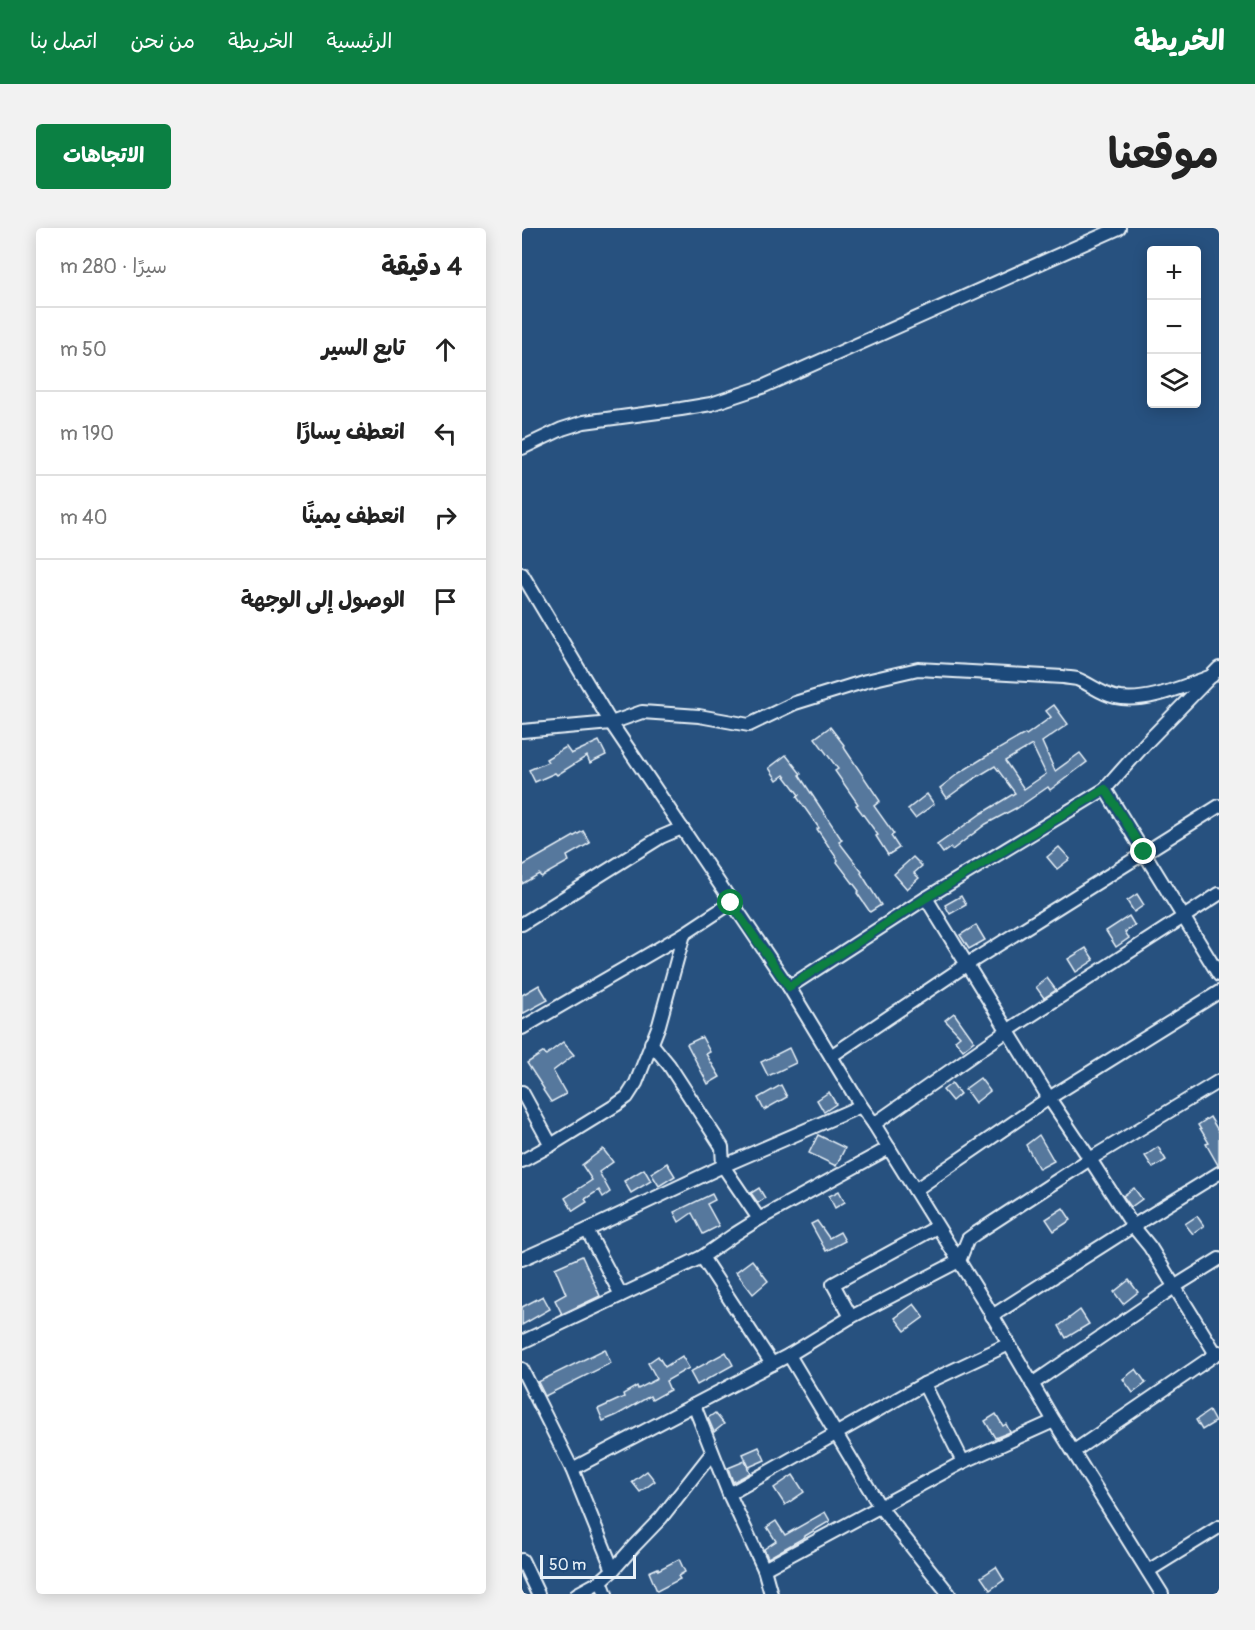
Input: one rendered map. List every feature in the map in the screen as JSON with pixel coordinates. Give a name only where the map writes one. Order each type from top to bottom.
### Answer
[{"type":"street","points":[[522,448],[562,429],[584,422],[711,404],[762,387],[1119,228]]},
{"type":"street","points":[[522,574],[611,723],[789,987],[1162,1594]]},
{"type":"street","points":[[522,731],[611,723],[642,712],[699,716],[749,725],[795,703],[866,681],[918,669],[1063,677],[1077,680],[1102,693],[1126,699],[1153,696],[1215,672]]},
{"type":"street","points":[[789,987],[926,898],[1105,789],[1186,700],[1215,672]]},
{"type":"street","points":[[1105,789],[1219,975]]},
{"type":"street","points":[[831,1056],[966,965],[1219,806]]},
{"type":"street","points":[[522,924],[661,837],[682,828]]},
{"type":"street","points":[[874,1124],[1007,1031],[1219,894]]},
{"type":"street","points":[[926,898],[1048,1098],[1218,1353],[1074,1451]]},
{"type":"street","points":[[522,1028],[684,934],[731,903]]},
{"type":"street","points":[[522,1161],[627,1097],[636,1083],[659,1025],[684,934]]},
{"type":"street","points":[[915,1190],[1048,1098],[1219,992]]},
{"type":"street","points":[[651,1043],[669,1065],[722,1147],[723,1166],[759,1219]]},
{"type":"street","points":[[572,1468],[789,1355],[851,1317],[959,1261],[968,1239],[1090,1159],[1219,1081]]},
{"type":"street","points":[[522,1092],[551,1145]]},
{"type":"street","points":[[522,1259],[723,1166],[861,1106]]},
{"type":"street","points":[[522,1342],[702,1257],[759,1219],[890,1148]]},
{"type":"street","points":[[992,1316],[1219,1173]]},
{"type":"street","points":[[851,1317],[833,1284],[937,1227]]},
{"type":"street","points":[[587,1230],[621,1295]]},
{"type":"street","points":[[702,1257],[772,1364]]},
{"type":"street","points":[[1032,1384],[1219,1259]]},
{"type":"street","points":[[729,1494],[924,1384],[1009,1344]]},
{"type":"street","points":[[789,1355],[880,1507],[949,1594]]},
{"type":"street","points":[[522,1368],[572,1468],[613,1570]]},
{"type":"street","points":[[924,1384],[963,1462]]},
{"type":"street","points":[[694,1405],[729,1494],[764,1569],[771,1594]]},
{"type":"street","points":[[764,1569],[963,1462],[1054,1421]]},
{"type":"street","points":[[577,1594],[601,1581],[613,1570],[661,1518],[712,1453]]},
{"type":"street","points":[[1148,1571],[1219,1527]]},
{"type":"street","points":[[522,1560],[538,1594]]},
{"type":"street","points":[[601,1581],[606,1594]]},
{"type":"building","points":[[1054,705],[1068,724],[1042,742],[1055,771],[1080,753],[1087,762],[1050,790],[1048,787],[1016,809],[986,824],[952,850],[950,848],[943,853],[937,845],[1015,793],[995,766],[947,798],[940,788],[959,773],[1026,735],[1051,717],[1046,711]],"holes":[[[1032,745],[1046,774],[1024,789],[1005,761]]]},
{"type":"building","points":[[830,727],[880,801],[874,806],[894,834],[891,836],[899,848],[888,855],[876,836],[878,835],[835,771],[838,769],[815,738]]},
{"type":"building","points":[[599,741],[606,755],[590,763],[587,756],[557,775],[555,773],[535,782],[529,770],[548,762],[546,759],[566,747],[571,754]]},
{"type":"building","points":[[786,755],[801,774],[799,775],[842,840],[839,842],[862,872],[881,905],[870,912],[857,893],[859,891],[837,862],[838,860],[817,829],[819,828],[797,797],[799,795],[784,775],[777,780],[769,768]]},
{"type":"building","points":[[927,794],[934,804],[915,818],[908,809]]},
{"type":"building","points":[[583,831],[590,843],[567,856],[569,861],[541,877],[539,874],[522,884],[522,866]]},
{"type":"building","points":[[1059,847],[1070,859],[1057,869],[1047,857]]},
{"type":"building","points":[[913,857],[922,866],[914,873],[919,878],[907,889],[894,874]]},
{"type":"building","points":[[1137,894],[1144,905],[1134,912],[1127,901]]},
{"type":"building","points":[[961,896],[966,905],[950,914],[945,905]]},
{"type":"building","points":[[1129,916],[1135,926],[1125,932],[1129,938],[1116,947],[1106,931]]},
{"type":"building","points":[[976,925],[985,940],[969,949],[960,935]]},
{"type":"building","points":[[1086,948],[1094,960],[1076,972],[1068,959]]},
{"type":"building","points":[[1047,978],[1056,990],[1044,998],[1036,987]]},
{"type":"building","points":[[539,985],[548,1000],[522,1014],[522,995]]},
{"type":"building","points":[[954,1013],[974,1041],[963,1050],[955,1040],[960,1036],[945,1020]]},
{"type":"building","points":[[702,1037],[710,1052],[706,1054],[720,1077],[708,1084],[687,1044]]},
{"type":"building","points":[[563,1042],[574,1055],[553,1071],[566,1094],[551,1102],[527,1063],[544,1052],[546,1055]]},
{"type":"building","points":[[789,1048],[796,1063],[768,1076],[761,1062]]},
{"type":"building","points":[[980,1078],[990,1091],[975,1103],[965,1089]]},
{"type":"building","points":[[952,1083],[960,1094],[952,1101],[943,1090]]},
{"type":"building","points":[[781,1085],[787,1097],[764,1110],[758,1098]]},
{"type":"building","points":[[829,1092],[836,1104],[824,1112],[817,1100]]},
{"type":"building","points":[[1210,1117],[1219,1132],[1219,1165],[1198,1125]]},
{"type":"building","points":[[818,1135],[845,1148],[836,1166],[809,1153]]},
{"type":"building","points":[[1039,1135],[1054,1161],[1039,1169],[1026,1145]]},
{"type":"building","points":[[1158,1147],[1166,1160],[1153,1168],[1145,1156]]},
{"type":"building","points":[[603,1149],[613,1162],[599,1172],[610,1192],[603,1197],[599,1190],[573,1211],[565,1198],[592,1180],[582,1165]]},
{"type":"building","points":[[667,1163],[675,1176],[659,1186],[651,1173]]},
{"type":"building","points":[[644,1169],[651,1181],[631,1193],[624,1181]]},
{"type":"building","points":[[759,1188],[765,1198],[758,1203],[751,1193]]},
{"type":"building","points":[[1134,1188],[1142,1199],[1131,1207],[1123,1196]]},
{"type":"building","points":[[839,1191],[845,1202],[835,1208],[829,1196]]},
{"type":"building","points":[[712,1194],[715,1200],[707,1204],[719,1226],[703,1234],[692,1213],[679,1222],[674,1212]]},
{"type":"building","points":[[1063,1208],[1071,1220],[1054,1231],[1046,1219]]},
{"type":"building","points":[[1197,1216],[1204,1226],[1193,1234],[1185,1224]]},
{"type":"building","points":[[817,1221],[829,1238],[840,1232],[845,1241],[826,1251],[811,1224]]},
{"type":"building","points":[[582,1256],[600,1296],[562,1314],[555,1300],[566,1294],[555,1268]]},
{"type":"building","points":[[752,1260],[768,1281],[753,1294],[736,1272]]},
{"type":"building","points":[[1129,1280],[1138,1292],[1123,1304],[1114,1292]]},
{"type":"building","points":[[543,1296],[550,1309],[522,1325],[522,1307]]},
{"type":"building","points":[[914,1304],[924,1317],[905,1331],[895,1318]]},
{"type":"building","points":[[1080,1310],[1089,1324],[1066,1338],[1059,1326]]},
{"type":"building","points":[[605,1349],[611,1363],[545,1396],[538,1382]]},
{"type":"building","points":[[726,1352],[733,1365],[697,1385],[690,1372]]},
{"type":"building","points":[[658,1356],[665,1367],[682,1356],[689,1368],[666,1381],[670,1390],[652,1400],[650,1396],[603,1421],[598,1409],[624,1397],[623,1394],[637,1386],[638,1389],[657,1379],[648,1363]]},
{"type":"building","points":[[1136,1369],[1146,1383],[1133,1393],[1123,1379]]},
{"type":"building","points":[[1209,1411],[1215,1422],[1202,1430],[1196,1420]]},
{"type":"building","points":[[715,1413],[724,1424],[714,1432],[708,1418]]},
{"type":"building","points":[[996,1414],[1003,1426],[1006,1424],[1010,1432],[995,1438],[985,1421]]},
{"type":"building","points":[[759,1447],[765,1460],[749,1467],[743,1454]]},
{"type":"building","points":[[745,1461],[750,1473],[733,1482],[728,1468]]},
{"type":"building","points":[[647,1471],[655,1481],[640,1492],[632,1482]]},
{"type":"building","points":[[793,1475],[804,1492],[785,1505],[774,1488]]},
{"type":"building","points":[[825,1512],[830,1521],[768,1558],[764,1549],[776,1541],[767,1527],[776,1521],[785,1535]]},
{"type":"building","points":[[679,1559],[685,1572],[678,1576],[680,1579],[657,1591],[649,1572]]},
{"type":"building","points":[[996,1567],[1004,1580],[990,1590],[981,1577]]},
{"type":"route","points":[[731,903],[789,987],[926,898],[1105,789],[1144,852]]}]
